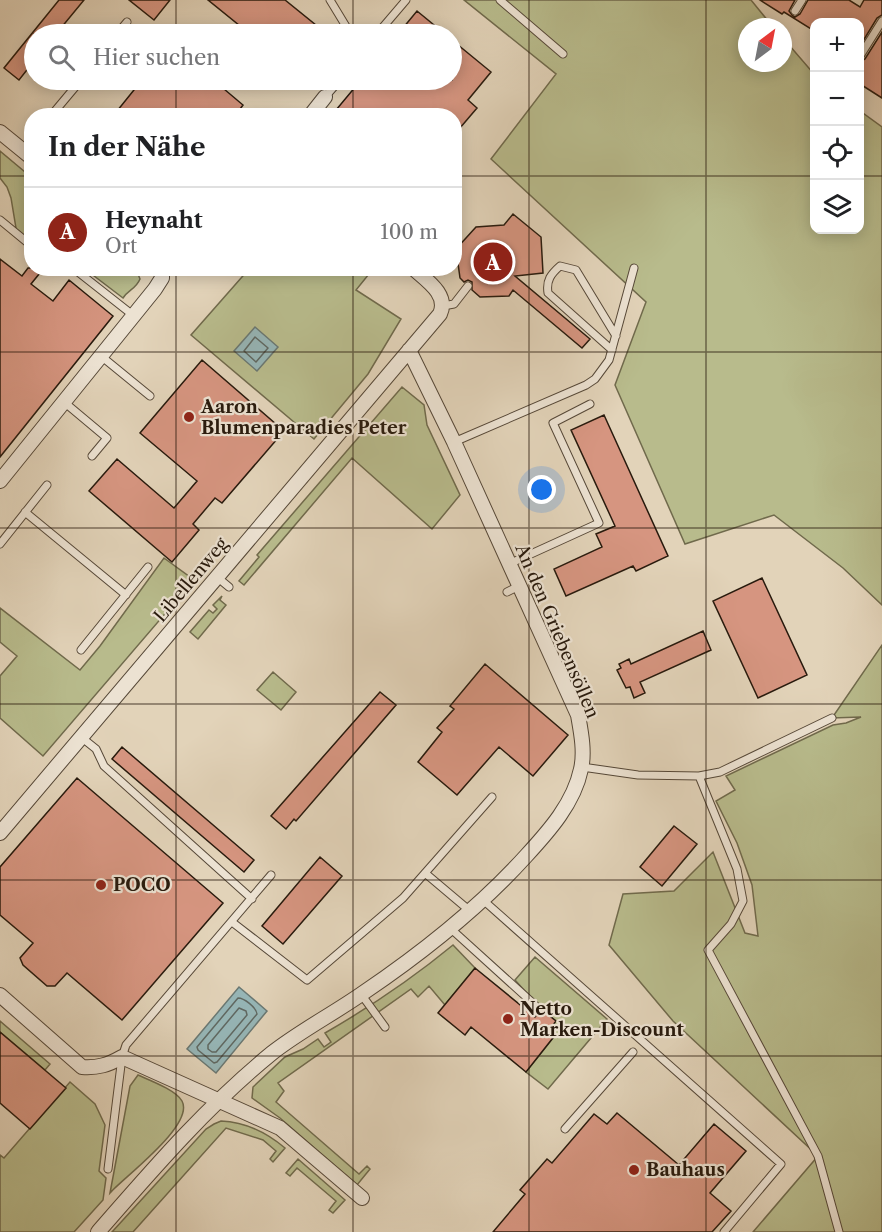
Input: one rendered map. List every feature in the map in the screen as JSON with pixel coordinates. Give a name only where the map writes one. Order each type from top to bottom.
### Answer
[{"type":"street","points":[[317,108],[325,98]]},
{"type":"street","points":[[0,132],[24,152]]},
{"type":"street","points":[[0,481],[134,316],[162,276]]},
{"type":"street","points":[[409,350],[440,314],[443,306],[442,298],[421,276]]},
{"type":"street","name":"An den Griebensöllen","points":[[98,1232],[218,1101],[275,1052],[424,950],[483,900],[536,846],[573,795],[582,768],[582,734],[578,715],[513,589],[509,564],[454,442],[409,350]]},
{"type":"street","name":"Libellenweg","points":[[0,833],[409,350]]},
{"type":"street","points":[[0,996],[82,1067],[95,1068],[122,1057],[280,1128],[362,1198]]},
{"type":"lane","points":[[330,0],[345,24]]},
{"type":"lane","points":[[386,24],[406,0]]},
{"type":"lane","points":[[500,0],[563,54]]},
{"type":"lane","points":[[795,11],[802,0]]},
{"type":"lane","points":[[864,50],[882,21]]},
{"type":"lane","points":[[58,108],[73,90]]},
{"type":"lane","points":[[325,98],[332,90]]},
{"type":"lane","points":[[0,220],[24,240]]},
{"type":"lane","points":[[612,350],[548,293],[546,285],[551,274],[560,266],[576,270],[616,336]]},
{"type":"lane","points":[[454,442],[586,385],[595,379],[609,360],[634,268]]},
{"type":"lane","points":[[84,276],[134,316]]},
{"type":"lane","points":[[443,306],[454,304],[468,286]]},
{"type":"lane","points":[[101,356],[150,396]]},
{"type":"lane","points":[[64,402],[107,438],[92,456]]},
{"type":"lane","points":[[509,564],[599,523],[553,423],[590,404]]},
{"type":"lane","points":[[4,544],[25,512],[47,485]]},
{"type":"lane","points":[[25,512],[126,595]]},
{"type":"lane","points":[[81,650],[100,621],[126,595],[148,567]]},
{"type":"lane","points":[[217,577],[229,587]]},
{"type":"lane","points":[[582,768],[638,775],[699,777],[720,772],[832,718]]},
{"type":"lane","points":[[81,737],[96,749],[104,766],[252,899]]},
{"type":"lane","points":[[699,777],[737,869],[743,901],[731,924],[708,950],[818,1156],[840,1232]]},
{"type":"lane","points":[[232,922],[307,980],[403,898],[492,797]]},
{"type":"lane","points":[[425,873],[470,911]]},
{"type":"lane","points":[[108,1169],[122,1057],[126,1045],[271,875]]},
{"type":"lane","points":[[483,900],[781,1164],[724,1232]]},
{"type":"lane","points":[[450,928],[535,1005]]},
{"type":"lane","points":[[361,994],[386,1027]]},
{"type":"lane","points":[[566,1129],[633,1052]]},
{"type":"green space","points":[[464,0],[751,0],[766,18],[738,18],[738,72],[792,72],[792,48],[810,69],[810,234],[864,234],[864,114],[882,127],[882,605],[843,568],[774,515],[685,544],[615,385],[646,302],[491,159],[556,74]]},
{"type":"green space","points":[[0,151],[24,171],[24,238],[17,234],[11,198],[0,178]]},
{"type":"green space","points":[[94,276],[139,276],[140,279],[136,285],[123,298]]},
{"type":"green space","points":[[243,276],[367,276],[356,290],[401,319],[368,374],[314,439],[191,335]]},
{"type":"green space","points":[[402,387],[424,405],[427,425],[460,495],[432,529],[352,458],[244,585],[239,581],[259,557],[257,555]]},
{"type":"green space","points":[[164,558],[194,580],[43,756],[0,718],[0,676],[17,656],[0,642],[0,608],[80,670]]},
{"type":"green space","points":[[222,596],[220,600],[226,605],[198,639],[190,632],[209,610],[213,613],[217,609],[213,605]]},
{"type":"green space","points":[[882,645],[882,1232],[753,1232],[818,1156],[673,1021],[609,945],[623,894],[674,891],[713,852],[745,933],[758,936],[752,885],[737,843],[716,801],[735,790],[726,776],[833,725],[861,717],[832,718]]},
{"type":"green space","points":[[273,672],[296,692],[281,710],[257,690]]},
{"type":"green space","points":[[453,945],[475,968],[445,1005],[429,986],[418,997],[411,989],[278,1083],[284,1091],[276,1102],[359,1174],[367,1166],[370,1169],[357,1185],[280,1118],[252,1098],[253,1087],[285,1057],[318,1039],[324,1047],[331,1042],[325,1033],[391,992]]},
{"type":"green space","points":[[535,957],[607,1019],[548,1089],[526,1072],[556,1034],[550,1029],[541,1009],[515,980]]},
{"type":"green space","points":[[0,1021],[50,1064],[45,1070],[0,1032]]},
{"type":"green space","points":[[138,1075],[179,1097],[183,1111],[169,1136],[110,1193],[130,1086]]},
{"type":"green space","points":[[70,1082],[95,1104],[105,1125],[99,1171],[106,1178],[103,1200],[74,1232],[0,1232],[0,1155],[4,1158]]},
{"type":"green space","points":[[221,1121],[239,1123],[255,1129],[285,1148],[273,1162],[270,1159],[276,1151],[263,1140],[226,1128],[133,1232],[112,1232],[206,1129]]},
{"type":"green space","points":[[298,1159],[345,1200],[333,1213],[329,1210],[336,1201],[297,1168],[290,1176],[286,1173]]},
{"type":"water","points":[[255,327],[278,347],[257,371],[234,351]]},
{"type":"water","points":[[239,987],[267,1011],[216,1073],[187,1049]]},
{"type":"building","points":[[59,0],[84,0],[64,24],[40,24]]},
{"type":"building","points":[[129,0],[170,0],[154,20]]},
{"type":"building","points":[[208,0],[285,0],[315,24],[238,24]]},
{"type":"building","points":[[760,0],[795,0],[789,11],[795,17],[800,14],[808,0],[849,0],[860,7],[864,0],[882,0],[882,15],[877,18],[864,39],[864,18],[810,18],[810,28],[784,12],[782,14]]},
{"type":"building","points":[[417,11],[433,24],[406,24]]},
{"type":"building","points":[[882,32],[882,98],[864,87],[865,59]]},
{"type":"building","points":[[24,43],[24,74],[19,80],[4,68]]},
{"type":"building","points":[[462,48],[491,72],[468,100],[477,108],[462,126],[462,108],[338,108],[353,90],[462,90]]},
{"type":"building","points":[[134,90],[225,90],[243,105],[241,108],[119,108]]},
{"type":"building","points":[[513,214],[541,237],[543,273],[515,276],[590,339],[582,348],[513,290],[509,296],[480,297],[472,290],[472,282],[468,280],[464,282],[460,278],[462,276],[462,242],[476,227],[504,225]]},
{"type":"building","points":[[0,259],[22,276],[24,273],[24,276],[38,276],[31,284],[53,301],[69,280],[113,316],[0,457]]},
{"type":"building","points":[[202,360],[284,431],[222,503],[215,498],[193,524],[199,530],[172,562],[89,491],[117,459],[174,508],[197,481],[140,433]]},
{"type":"building","points":[[604,415],[668,556],[636,571],[633,566],[566,596],[554,569],[602,547],[596,534],[615,526],[571,430]]},
{"type":"building","points":[[762,578],[807,675],[758,698],[713,601]]},
{"type":"building","points":[[703,631],[711,650],[640,682],[645,693],[634,698],[630,687],[626,688],[617,670],[621,668],[619,664],[629,659],[631,664]]},
{"type":"building","points":[[485,664],[568,735],[533,776],[499,747],[457,795],[418,762],[442,732],[437,728],[454,709],[450,706]]},
{"type":"building","points":[[380,692],[396,705],[296,821],[294,819],[286,829],[271,816]]},
{"type":"building","points":[[122,747],[254,860],[244,872],[112,759]]},
{"type":"building","name":"POCO","points":[[77,778],[223,903],[122,1020],[67,973],[55,986],[47,986],[23,965],[20,958],[33,943],[0,915],[0,867]]},
{"type":"building","points":[[674,826],[697,844],[662,886],[640,867]]},
{"type":"building","points":[[320,857],[342,876],[283,944],[262,926]]},
{"type":"building","name":"Netto Marken-Discount","points":[[475,968],[535,1017],[541,1009],[556,1021],[550,1029],[556,1034],[526,1072],[471,1027],[465,1035],[438,1013]]},
{"type":"building","points":[[0,1032],[66,1088],[30,1129],[0,1103]]},
{"type":"building","name":"Bauhaus","points":[[617,1113],[679,1165],[714,1124],[746,1151],[710,1193],[731,1211],[712,1232],[493,1232],[525,1194],[520,1190],[547,1159],[552,1163],[594,1114],[607,1124]]},
{"type":"place","name":"Heynaht","points":[[493,262]]},
{"type":"place","name":"Aaron Blumenparadies Peter","points":[[189,417]]},
{"type":"place","name":"POCO","points":[[101,885]]},
{"type":"place","name":"Netto Marken-Discount","points":[[508,1019]]},
{"type":"place","name":"Bauhaus","points":[[634,1170]]}]
